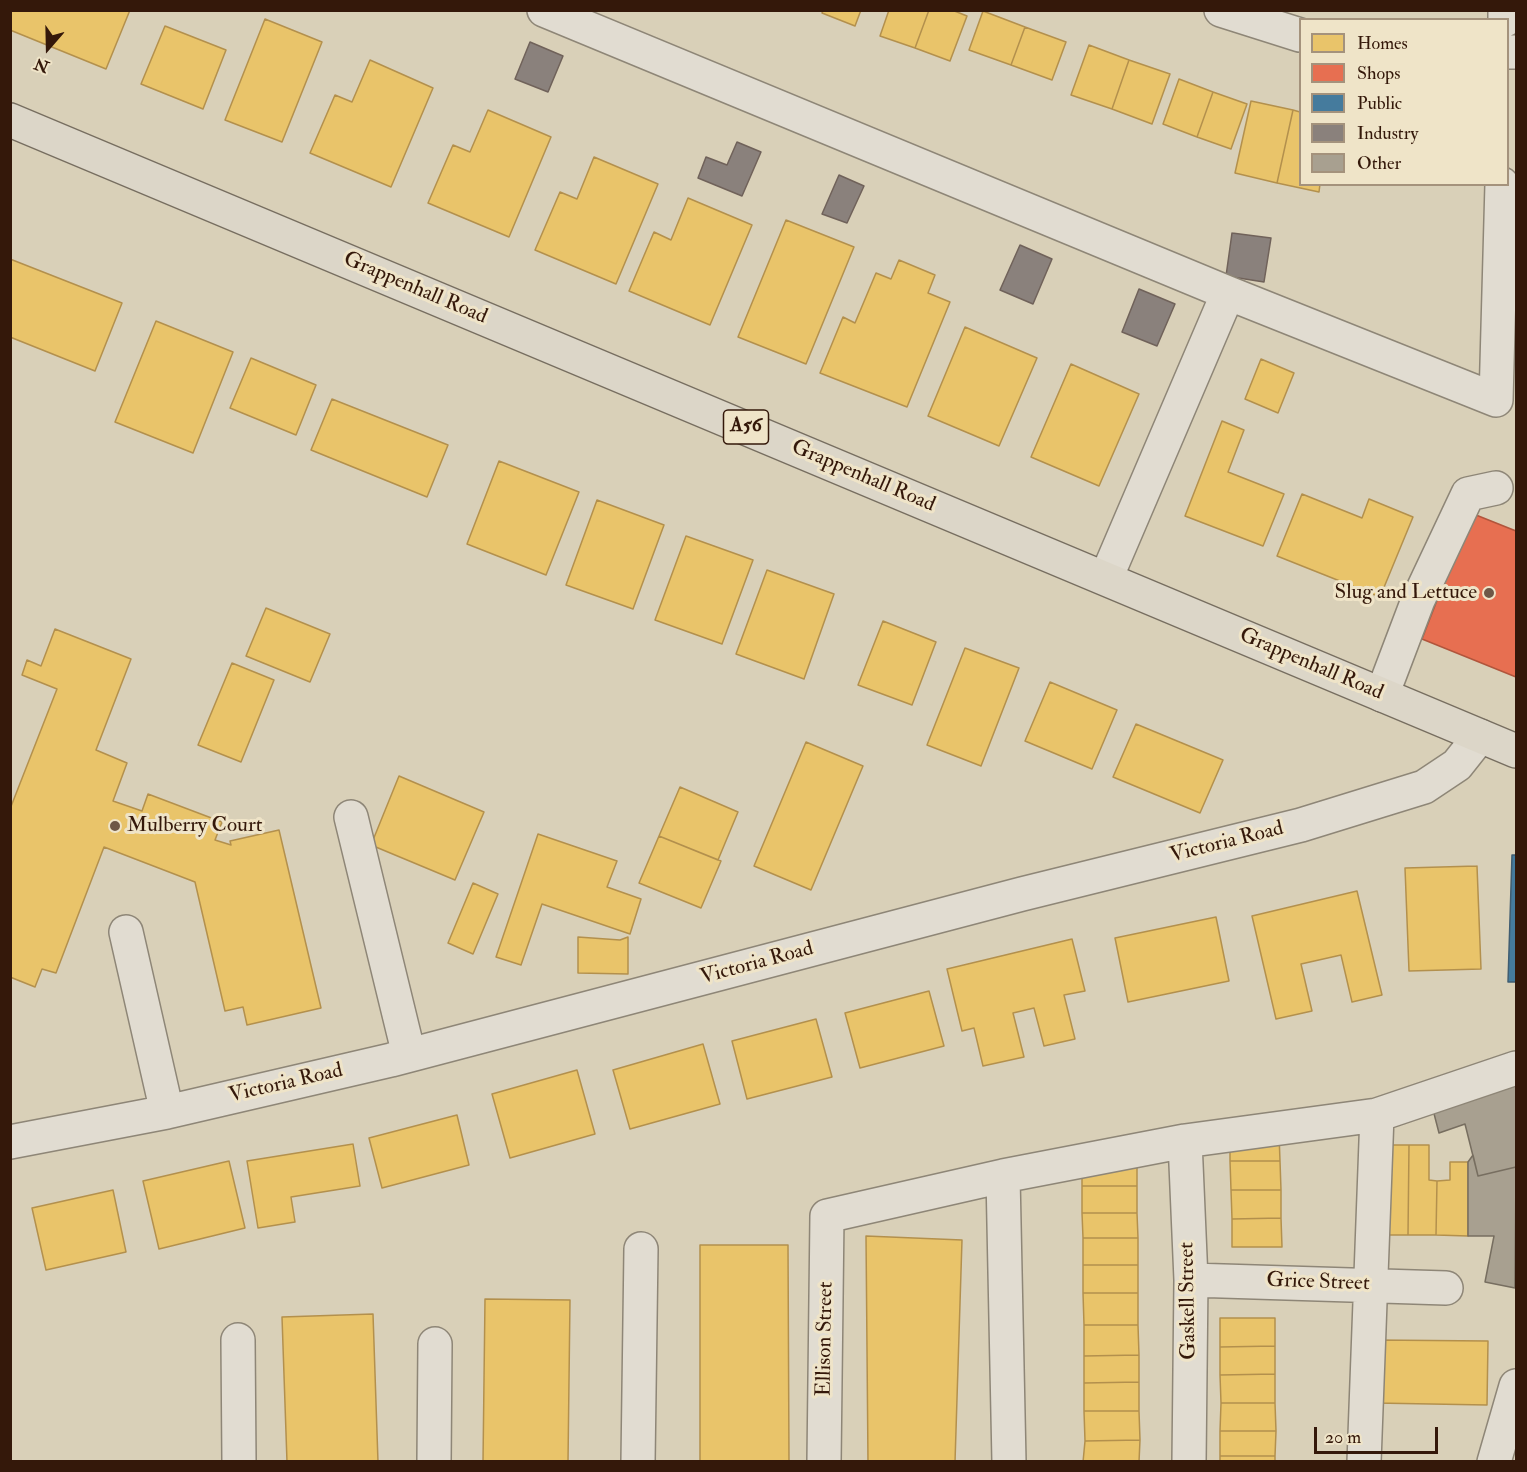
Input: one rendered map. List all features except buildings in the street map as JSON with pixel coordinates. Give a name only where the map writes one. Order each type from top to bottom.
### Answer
[{"type":"main road","name":"Grappenhall Road","points":[[10,120],[1516,751]]},
{"type":"street","points":[[544,10],[1228,293],[1496,400],[1502,186]]},
{"type":"street","points":[[1237,14],[1299,35]]},
{"type":"street","points":[[1106,578],[1228,293]]},
{"type":"street","points":[[1382,695],[1419,600],[1468,494],[1496,488]]},
{"type":"street","name":"Victoria Road","points":[[10,1142],[166,1112],[409,1055],[1022,894],[1301,825],[1424,787],[1457,765],[1480,736]]},
{"type":"street","points":[[351,817],[409,1055]]},
{"type":"street","points":[[126,932],[166,1112]]},
{"type":"street","points":[[1009,1461],[1003,1176],[1185,1141],[1377,1115],[1516,1068]]},
{"type":"street","points":[[1364,1461],[1377,1115]]},
{"type":"street","name":"Gaskell Street","points":[[1185,1141],[1191,1280],[1190,1461]]},
{"type":"street","name":"Ellison Street","points":[[824,1461],[827,1216],[1003,1176]]},
{"type":"street","points":[[638,1461],[641,1249]]},
{"type":"street","name":"Grice Street","points":[[1191,1280],[1446,1288]]},
{"type":"street","points":[[238,1340],[239,1461]]},
{"type":"street","points":[[434,1461],[435,1344]]},
{"type":"street","points":[[1494,1461],[1516,1386]]},
{"type":"place","name":"Slug and Lettuce","points":[[1489,593]]},
{"type":"place","name":"Mulberry Court","points":[[115,826]]}]
